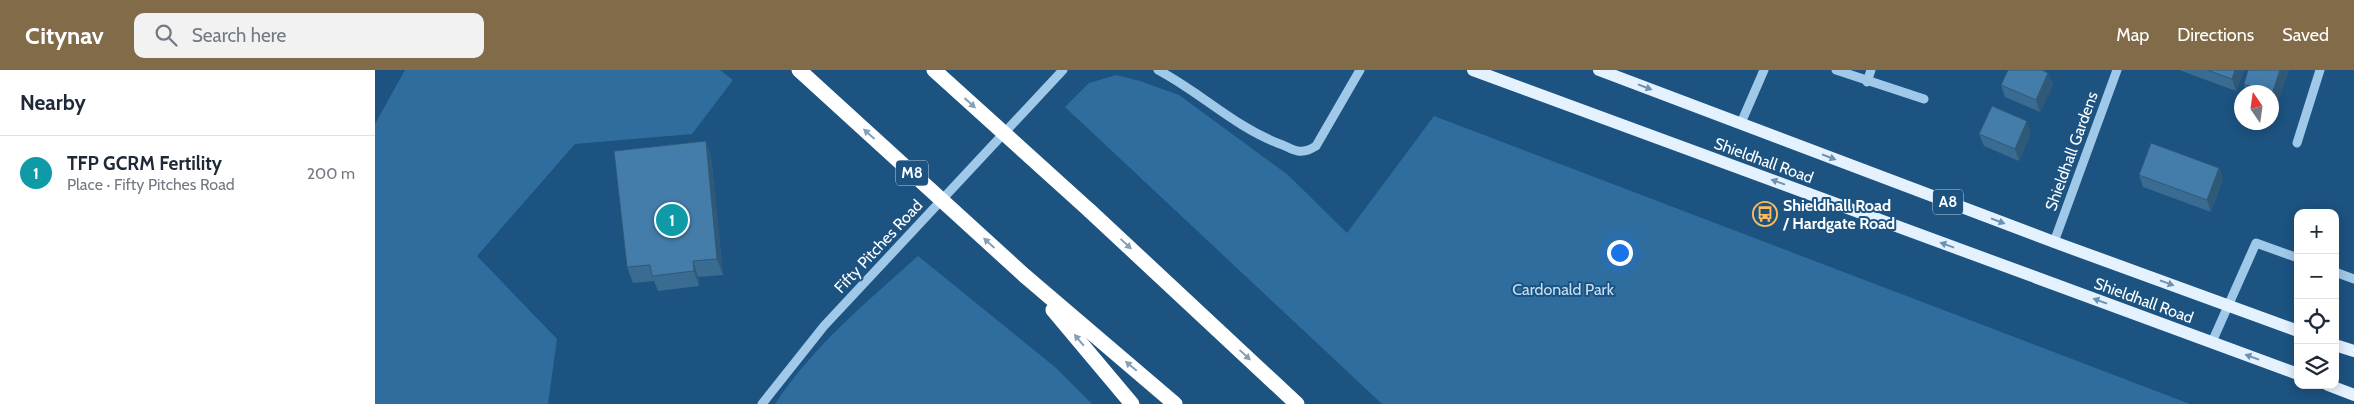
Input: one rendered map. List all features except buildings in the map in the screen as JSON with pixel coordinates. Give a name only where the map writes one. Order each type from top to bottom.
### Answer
[{"type":"highway","name":"M8","points":[[799,70],[1025,276],[1175,404]]},
{"type":"highway","points":[[934,70],[1090,211],[1297,404]]},
{"type":"highway","points":[[1025,276],[1133,404]]},
{"type":"main road","name":"Shieldhall Road","points":[[1473,70],[2294,373]]},
{"type":"main road","name":"Shieldhall Road","points":[[1599,70],[2053,242],[2294,330]]},
{"type":"main road","points":[[2339,346],[2354,352]]},
{"type":"main road","points":[[2338,389],[2354,395]]},
{"type":"street","name":"Fifty Pitches Road","points":[[763,404],[824,326],[1063,70]]},
{"type":"street","points":[[1158,70],[1175,79],[1235,121],[1268,139],[1298,151],[1309,151],[1316,146],[1360,70]]},
{"type":"street","points":[[1741,124],[1764,70]]},
{"type":"street","points":[[1836,70],[1867,82],[1924,99]]},
{"type":"street","points":[[1867,82],[1871,70]]},
{"type":"street","name":"Shieldhall Gardens","points":[[2053,242],[2117,70]]},
{"type":"street","points":[[2297,143],[2319,70]]},
{"type":"street","points":[[2212,342],[2257,243],[2294,257]]},
{"type":"street","points":[[2339,273],[2354,279]]},
{"type":"green space","points":[[405,70],[720,70],[733,80],[692,134],[575,144],[477,256],[557,339],[548,404],[375,404],[375,124]]},
{"type":"green space","name":"Cardonald Park","points":[[1116,75],[1140,81],[1179,95],[1288,175],[1347,233],[1434,116],[2190,404],[1382,404],[1065,107],[1089,83]]},
{"type":"green space","points":[[918,256],[1055,367],[1092,404],[775,404],[823,344]]},
{"type":"place","name":"Shieldhall Road / Hardgate Road","points":[[1765,214]]},
{"type":"place","name":"TFP GCRM Fertility","points":[[672,220]]}]
